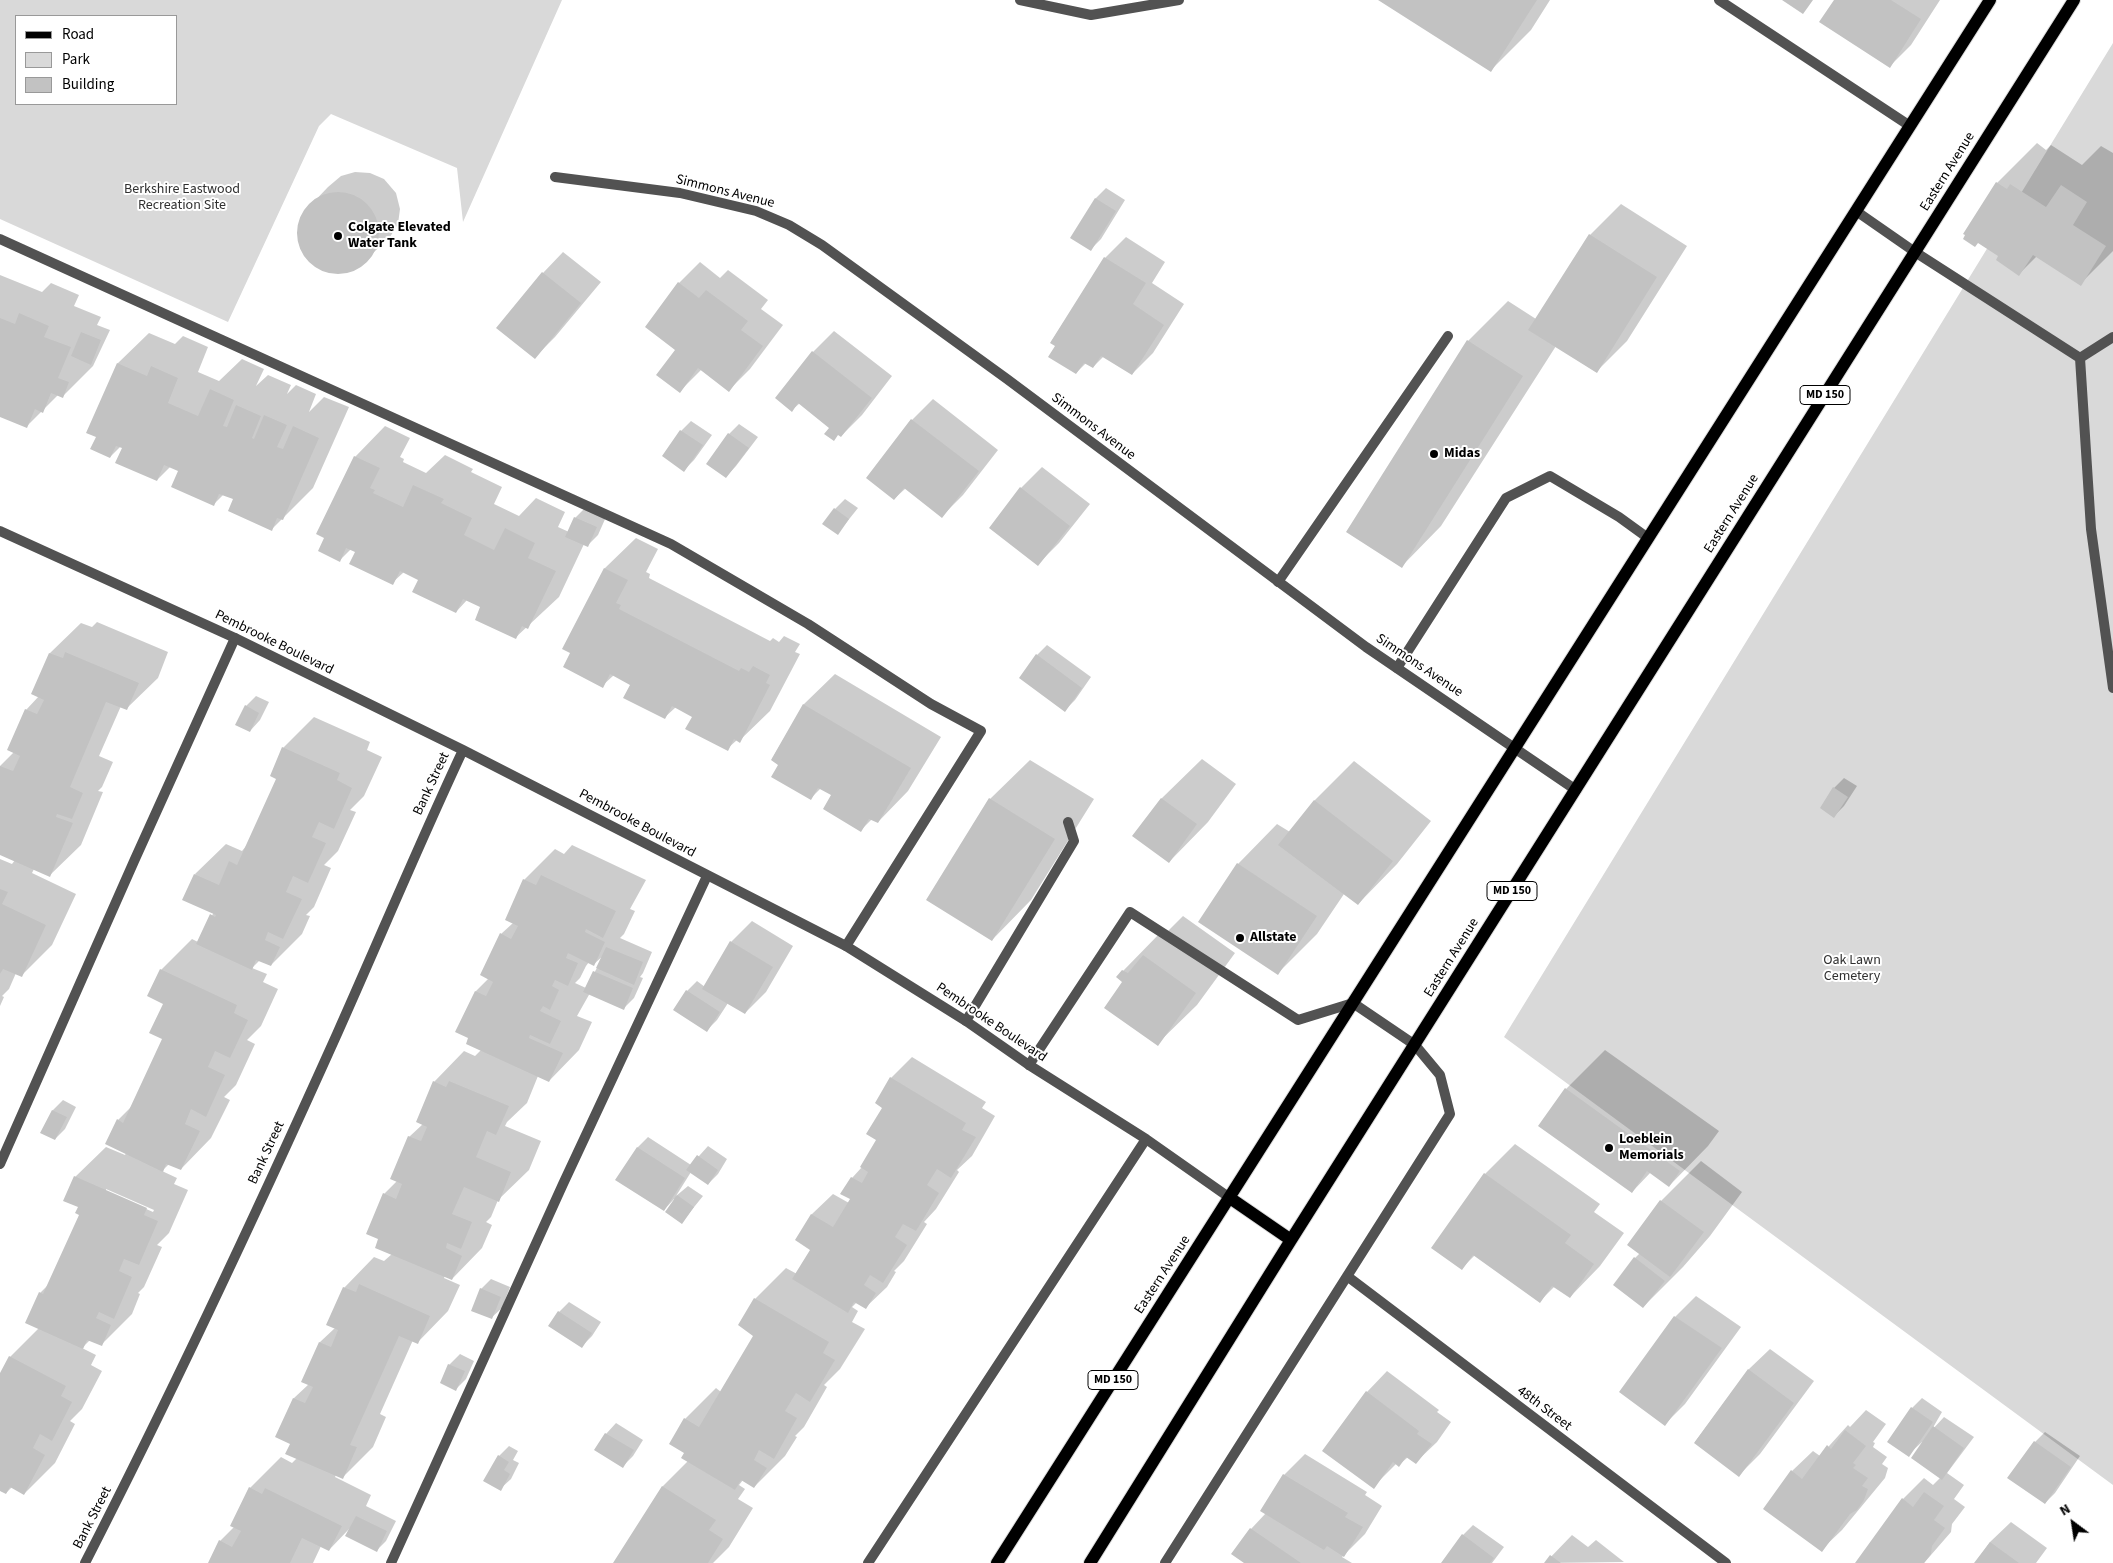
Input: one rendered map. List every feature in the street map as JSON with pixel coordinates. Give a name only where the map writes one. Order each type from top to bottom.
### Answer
[{"type":"main road","name":"Eastern Avenue","points":[[997,1563],[1990,0]]},
{"type":"main road","name":"Eastern Avenue","points":[[1090,1563],[1291,1240],[2074,0]]},
{"type":"main road","points":[[1230,1198],[1291,1240]]},
{"type":"street","points":[[1020,0],[1091,15],[1179,0]]},
{"type":"street","points":[[1719,0],[1910,126]]},
{"type":"street","name":"Simmons Avenue","points":[[555,177],[680,193],[756,212],[790,225],[822,245],[1007,379],[1278,582],[1397,668],[1576,790]]},
{"type":"street","points":[[1856,211],[1915,252],[2080,358]]},
{"type":"street","points":[[0,239],[671,544],[808,624],[931,704],[981,731],[846,946]]},
{"type":"street","points":[[1278,582],[1448,336]]},
{"type":"street","points":[[2080,358],[2113,337]]},
{"type":"street","points":[[2080,358],[2092,529],[2113,688]]},
{"type":"street","points":[[1397,668],[1506,498],[1550,476],[1620,517],[1648,538]]},
{"type":"street","name":"Pembrooke Boulevard","points":[[0,531],[236,638],[463,750],[846,946],[966,1021],[1029,1065],[1146,1139],[1230,1198]]},
{"type":"street","points":[[0,1164],[135,858],[236,638]]},
{"type":"street","name":"Bank Street","points":[[85,1563],[150,1438],[336,1035],[463,750]]},
{"type":"street","points":[[966,1021],[1074,841],[1068,822]]},
{"type":"street","points":[[391,1563],[567,1175],[707,876]]},
{"type":"street","points":[[1029,1065],[1130,912],[1298,1020],[1353,1003],[1415,1044],[1440,1075],[1450,1114],[1165,1563]]},
{"type":"street","points":[[868,1563],[1146,1139]]},
{"type":"street","name":"48th Street","points":[[1347,1276],[1726,1563]]},
{"type":"green space","name":"Berkshire Eastwood Recreation Site","points":[[0,0],[562,0],[463,222],[457,168],[331,114],[319,126],[228,322],[0,219]]},
{"type":"green space","name":"Oak Lawn Cemetery","points":[[2113,43],[2113,1485],[1504,1037]]},
{"type":"building","points":[[1378,0],[1537,0],[1491,72]]},
{"type":"building","points":[[1782,0],[1813,0],[1803,14]]},
{"type":"building","points":[[1834,0],[1891,0],[1921,19],[1890,68],[1819,22]]},
{"type":"building","points":[[1996,182],[2007,189],[2010,184],[2046,207],[2061,185],[2087,202],[2073,225],[2106,246],[2081,286],[2033,255],[2019,276],[1996,260],[1998,256],[1978,243],[1975,247],[1963,239],[1965,235],[1963,234]]},
{"type":"building","name":"Colgate Elevated Water Tank","points":[[338,192],[354,195],[367,204],[376,217],[379,233],[376,249],[367,262],[354,271],[338,274],[322,271],[309,262],[300,249],[297,233],[300,217],[309,204],[322,195]]},
{"type":"building","points":[[1095,198],[1116,211],[1091,251],[1070,238]]},
{"type":"building","points":[[1589,234],[1657,277],[1597,373],[1528,330]]},
{"type":"building","points":[[1104,257],[1146,283],[1133,304],[1164,325],[1132,375],[1101,356],[1093,368],[1084,363],[1076,374],[1048,357],[1055,346],[1050,343]]},
{"type":"building","points":[[542,272],[581,303],[535,359],[496,328]]},
{"type":"building","points":[[678,282],[699,298],[706,290],[748,321],[741,330],[763,346],[729,392],[698,368],[680,393],[656,375],[675,350],[645,327]]},
{"type":"building","points":[[19,313],[49,326],[44,337],[71,347],[58,378],[69,382],[63,398],[51,393],[43,413],[35,409],[27,428],[0,417],[0,318],[15,324]]},
{"type":"building","points":[[81,332],[101,340],[91,365],[71,356]]},
{"type":"building","name":"Midas","points":[[1467,340],[1523,376],[1402,568],[1346,532]]},
{"type":"building","points":[[812,351],[872,398],[841,437],[838,435],[834,441],[824,434],[829,428],[798,403],[792,412],[775,398]]},
{"type":"building","points":[[117,363],[147,376],[151,366],[178,378],[168,403],[198,416],[210,389],[234,400],[223,426],[227,427],[236,405],[261,416],[252,438],[254,439],[264,415],[287,425],[277,447],[283,449],[293,426],[319,438],[283,520],[277,518],[272,531],[228,511],[233,499],[219,494],[214,506],[171,487],[178,471],[164,465],[157,481],[115,463],[122,448],[116,446],[110,458],[90,449],[96,437],[86,433]]},
{"type":"building","points":[[911,419],[979,471],[942,518],[904,488],[894,500],[866,478]]},
{"type":"building","points":[[680,430],[703,445],[684,472],[662,456]]},
{"type":"building","points":[[728,433],[749,448],[726,478],[706,464]]},
{"type":"building","points":[[354,456],[380,468],[370,488],[375,490],[373,493],[403,507],[413,485],[444,499],[441,503],[472,518],[464,535],[494,550],[505,528],[535,543],[528,558],[556,571],[528,629],[522,626],[516,639],[475,620],[480,607],[463,599],[456,613],[412,592],[418,580],[400,571],[393,585],[349,564],[355,552],[346,548],[340,562],[318,551],[324,538],[316,534]]},
{"type":"building","points":[[1020,487],[1070,526],[1038,566],[989,528]]},
{"type":"building","points":[[834,508],[849,519],[838,535],[822,524]]},
{"type":"building","points":[[574,517],[597,527],[588,547],[565,537]]},
{"type":"building","points":[[604,568],[628,580],[616,603],[621,605],[619,609],[739,671],[741,668],[749,672],[753,666],[770,675],[766,683],[770,685],[740,743],[734,739],[728,751],[685,729],[692,717],[672,706],[665,719],[623,698],[630,685],[610,674],[603,688],[563,667],[570,653],[562,649]]},
{"type":"building","points":[[65,652],[139,683],[127,710],[106,702],[70,787],[83,793],[72,819],[57,814],[56,817],[73,823],[50,877],[0,855],[0,766],[13,771],[20,756],[7,750],[25,709],[37,714],[44,700],[31,694],[49,653],[63,658]]},
{"type":"building","points":[[1036,654],[1082,688],[1065,712],[1019,678]]},
{"type":"building","points":[[803,704],[911,768],[878,823],[869,819],[861,832],[823,809],[831,795],[818,788],[811,800],[771,777],[778,765],[771,760]]},
{"type":"building","points":[[245,705],[259,713],[250,732],[235,725]]},
{"type":"building","points":[[282,747],[340,773],[337,780],[352,788],[334,829],[319,822],[312,837],[326,843],[308,883],[293,876],[286,892],[302,899],[283,939],[268,932],[265,940],[280,947],[271,966],[256,960],[252,970],[196,944],[210,914],[215,917],[216,915],[182,900],[194,874],[219,885],[229,861],[237,865],[276,779],[270,776]]},
{"type":"building","points":[[1833,787],[1848,797],[1834,818],[1820,808]]},
{"type":"building","points":[[989,798],[1055,839],[992,941],[926,900]]},
{"type":"building","points":[[1161,798],[1197,824],[1169,863],[1132,836]]},
{"type":"building","points":[[1314,800],[1393,861],[1358,905],[1278,845]]},
{"type":"building","points":[[1237,863],[1317,916],[1278,975],[1198,922]]},
{"type":"building","points":[[541,875],[616,911],[603,938],[586,929],[585,932],[605,942],[594,966],[568,953],[566,958],[578,963],[568,986],[555,980],[552,986],[559,990],[550,1010],[543,1006],[540,1011],[561,1021],[550,1044],[530,1035],[529,1038],[563,1053],[549,1082],[466,1044],[468,1038],[455,1032],[475,991],[486,996],[493,982],[480,975],[500,933],[511,939],[518,926],[505,920],[523,879],[536,885]]},
{"type":"building","points":[[0,889],[8,892],[2,904],[46,925],[22,977],[3,969],[0,974]]},
{"type":"building","points":[[730,941],[773,967],[745,1014],[702,989]]},
{"type":"building","points":[[606,947],[643,962],[634,985],[596,968]]},
{"type":"building","points":[[1143,955],[1196,993],[1158,1046],[1104,1008],[1122,982],[1116,977],[1122,970],[1128,973]]},
{"type":"building","points":[[160,969],[237,1005],[234,1013],[248,1020],[230,1058],[215,1051],[208,1067],[225,1075],[206,1117],[191,1109],[185,1124],[200,1131],[181,1170],[166,1164],[163,1172],[105,1144],[117,1119],[123,1123],[162,1039],[149,1033],[163,1004],[147,996]]},
{"type":"building","points":[[593,971],[633,988],[624,1010],[583,992]]},
{"type":"building","points":[[686,990],[720,1012],[707,1032],[673,1010]]},
{"type":"building","points":[[890,1077],[966,1123],[962,1130],[976,1137],[951,1178],[937,1169],[927,1185],[939,1193],[916,1231],[903,1224],[895,1237],[907,1245],[883,1283],[870,1275],[864,1285],[876,1293],[866,1309],[854,1302],[848,1313],[792,1279],[810,1250],[795,1240],[811,1214],[833,1227],[850,1199],[840,1194],[851,1177],[862,1183],[868,1172],[860,1167],[876,1140],[866,1134],[882,1108],[875,1103]]},
{"type":"building","points":[[433,1081],[446,1087],[449,1081],[509,1106],[496,1135],[487,1131],[476,1157],[511,1172],[499,1202],[464,1187],[452,1214],[472,1222],[461,1249],[447,1243],[446,1248],[462,1256],[452,1280],[375,1248],[378,1239],[366,1234],[383,1193],[396,1199],[402,1184],[390,1179],[408,1136],[421,1141],[427,1127],[416,1122]]},
{"type":"building","name":"Loeblein Memorials","points":[[1565,1088],[1680,1171],[1669,1187],[1647,1171],[1632,1193],[1538,1126]]},
{"type":"building","points":[[52,1110],[67,1117],[55,1140],[40,1133]]},
{"type":"building","points":[[637,1147],[685,1178],[664,1211],[615,1180]]},
{"type":"building","points":[[697,1155],[718,1170],[708,1185],[686,1170]]},
{"type":"building","points":[[1484,1173],[1571,1235],[1565,1243],[1594,1264],[1570,1298],[1552,1286],[1540,1303],[1473,1255],[1462,1270],[1431,1248]]},
{"type":"building","points":[[74,1176],[147,1208],[144,1215],[158,1221],[139,1265],[124,1259],[119,1271],[132,1277],[114,1319],[99,1312],[96,1318],[111,1325],[102,1346],[87,1340],[83,1349],[25,1323],[39,1292],[43,1294],[79,1215],[75,1213],[78,1207],[63,1201]]},
{"type":"building","points":[[677,1195],[694,1207],[682,1224],[665,1212]]},
{"type":"building","points":[[1660,1200],[1704,1232],[1670,1277],[1627,1245]]},
{"type":"building","points":[[1634,1257],[1665,1281],[1643,1308],[1613,1285]]},
{"type":"building","points":[[359,1284],[430,1316],[418,1344],[399,1336],[350,1445],[357,1447],[343,1479],[285,1454],[290,1444],[275,1437],[293,1398],[305,1403],[313,1387],[301,1382],[319,1342],[331,1347],[338,1330],[326,1325],[343,1287],[356,1292]]},
{"type":"building","points":[[480,1288],[501,1297],[492,1319],[471,1311]]},
{"type":"building","points":[[754,1298],[829,1342],[823,1353],[835,1360],[810,1402],[796,1393],[785,1411],[797,1418],[774,1459],[759,1450],[754,1460],[767,1468],[754,1488],[741,1480],[735,1490],[681,1458],[684,1453],[669,1444],[684,1418],[699,1427],[753,1336],[738,1325]]},
{"type":"building","points":[[558,1311],[592,1333],[582,1348],[548,1326]]},
{"type":"building","points":[[1674,1316],[1722,1348],[1665,1426],[1619,1392]]},
{"type":"building","points":[[9,1356],[66,1386],[61,1396],[72,1402],[52,1441],[40,1434],[33,1448],[45,1455],[24,1495],[10,1487],[6,1494],[0,1491],[0,1373]]},
{"type":"building","points":[[448,1364],[465,1371],[456,1391],[440,1383]]},
{"type":"building","points":[[1748,1369],[1794,1403],[1739,1477],[1694,1443]]},
{"type":"building","points":[[1366,1391],[1419,1431],[1417,1434],[1432,1444],[1416,1464],[1406,1457],[1399,1467],[1393,1462],[1374,1489],[1322,1451]]},
{"type":"building","points":[[1911,1407],[1933,1422],[1909,1457],[1887,1442]]},
{"type":"building","points":[[1933,1426],[1964,1448],[1942,1480],[1911,1458]]},
{"type":"building","points":[[1845,1430],[1866,1446],[1853,1463],[1856,1465],[1853,1468],[1868,1478],[1862,1486],[1868,1489],[1864,1500],[1857,1510],[1850,1514],[1822,1552],[1763,1509],[1791,1470],[1802,1479],[1827,1445],[1831,1449]]},
{"type":"building","points":[[605,1433],[634,1450],[623,1468],[594,1450]]},
{"type":"building","points":[[2034,1441],[2071,1467],[2045,1504],[2007,1478]]},
{"type":"building","points":[[498,1455],[509,1462],[504,1470],[510,1474],[501,1491],[483,1481]]},
{"type":"building","points":[[1283,1474],[1348,1513],[1345,1517],[1363,1527],[1344,1557],[1327,1546],[1324,1550],[1260,1511]]},
{"type":"building","points":[[662,1486],[716,1520],[709,1530],[723,1539],[708,1563],[613,1563]]},
{"type":"building","points":[[249,1487],[262,1494],[265,1488],[342,1526],[329,1551],[302,1538],[290,1563],[208,1563],[219,1540],[232,1547],[241,1531],[230,1526]]},
{"type":"building","points":[[1924,1492],[1944,1506],[1934,1520],[1945,1528],[1932,1546],[1931,1554],[1924,1563],[1855,1563],[1902,1498],[1913,1507]]},
{"type":"building","points":[[356,1516],[387,1531],[377,1552],[345,1536]]},
{"type":"building","points":[[1250,1528],[1301,1563],[1244,1563],[1231,1554]]},
{"type":"building","points":[[1462,1534],[1494,1558],[1490,1563],[1441,1563]]},
{"type":"building","points":[[1990,1542],[2019,1563],[1974,1563]]},
{"type":"building","points":[[1550,1555],[1561,1563],[1544,1563]]},
{"type":"place","name":"Colgate Elevated Water Tank","points":[[338,236]]},
{"type":"place","name":"Midas","points":[[1434,454]]},
{"type":"place","name":"Allstate","points":[[1240,938]]},
{"type":"place","name":"Loeblein Memorials","points":[[1609,1148]]}]
